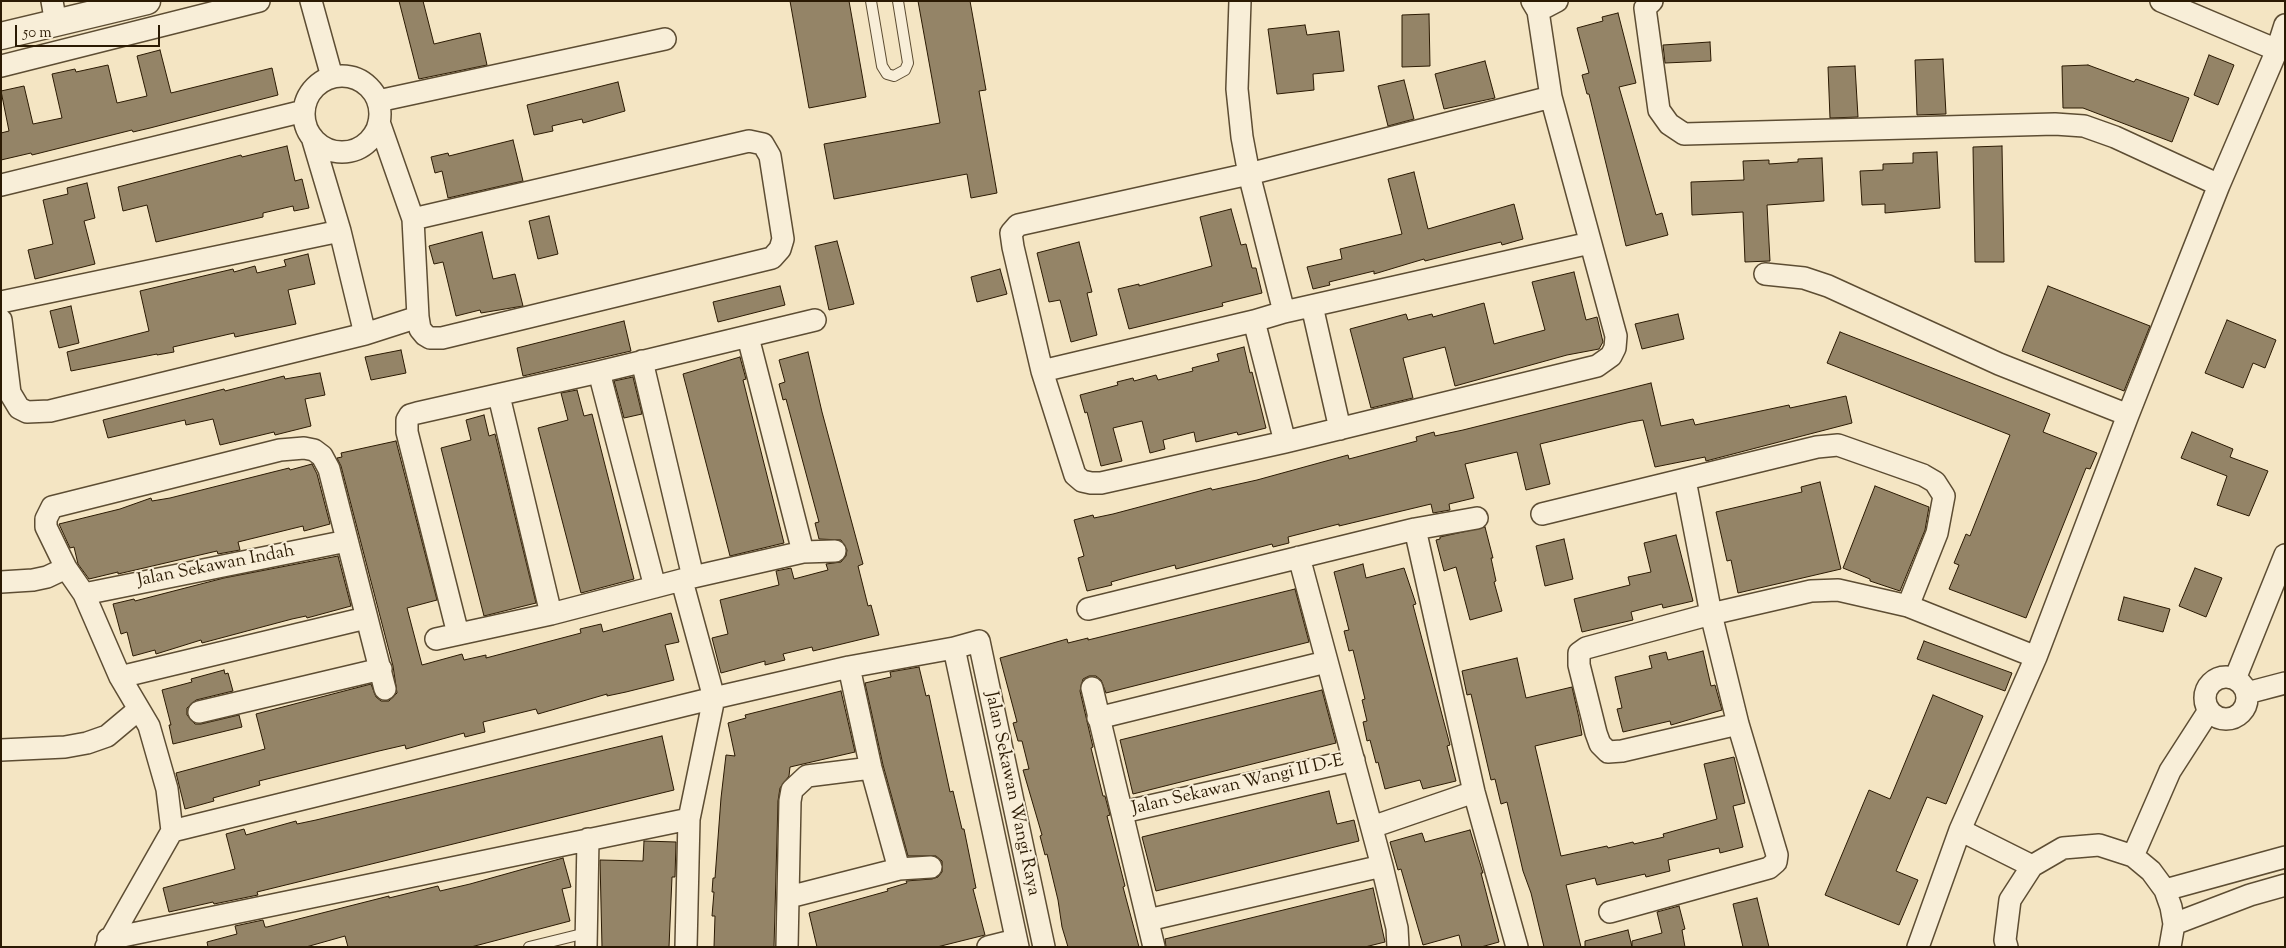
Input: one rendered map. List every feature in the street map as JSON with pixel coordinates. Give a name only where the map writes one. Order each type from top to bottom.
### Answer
[{"type":"street","points":[[1,36],[54,13],[147,1]]},
{"type":"street","points":[[1,66],[259,1]]},
{"type":"street","points":[[311,1],[332,78]]},
{"type":"street","points":[[1240,1],[1237,89],[1248,174],[1284,312]]},
{"type":"street","points":[[1552,97],[1248,174],[1018,225],[1011,233],[1012,240],[1042,371],[1075,475],[1082,481],[1091,484],[1285,442],[1597,366],[1611,356],[1615,348],[1616,336],[1552,97],[1535,6],[1557,1]]},
{"type":"street","points":[[1652,1],[1645,8],[1659,110],[1670,124],[1684,134],[2055,124],[2084,126],[2115,137],[2218,185]]},
{"type":"street","points":[[2161,1],[2277,50]]},
{"type":"street","points":[[1918,947],[1960,830],[2036,657],[2218,185],[2277,50],[2285,25]]},
{"type":"street","points":[[378,101],[665,39]]},
{"type":"street","points":[[365,334],[340,231],[312,136],[305,120],[304,111],[310,94],[316,87],[332,78],[351,77],[360,80],[374,92],[378,101],[379,122],[413,219],[418,317],[420,329],[430,338],[442,338],[772,258],[780,249],[783,239],[770,156],[763,144],[749,142],[413,219]]},
{"type":"street","points":[[1,185],[304,111]]},
{"type":"street","points":[[312,136],[329,149],[350,151],[369,140],[379,122]]},
{"type":"street","points":[[1,302],[340,231]]},
{"type":"street","points":[[1042,371],[1254,321],[1284,312],[1590,243]]},
{"type":"street","points":[[1765,274],[1804,278],[1828,286],[1999,364],[2128,415]]},
{"type":"street","points":[[1312,306],[1340,428]]},
{"type":"street","points":[[1,320],[10,393],[19,408],[27,412],[50,411],[365,334],[418,317]]},
{"type":"street","points":[[458,634],[407,432],[407,420],[410,416],[815,320]]},
{"type":"street","points":[[1254,321],[1285,442]]},
{"type":"street","points":[[748,337],[803,552]]},
{"type":"street","points":[[642,361],[687,579],[714,698],[689,819],[686,947]]},
{"type":"street","points":[[599,372],[655,587]]},
{"type":"street","points":[[499,396],[551,614]]},
{"type":"street","points":[[1542,514],[1817,447],[1838,445],[1923,475],[1936,482],[1944,496],[1937,533],[1908,606]]},
{"type":"street","points":[[49,575],[46,519],[52,507],[280,450],[304,448],[314,450],[322,456],[329,469],[383,679],[199,712]]},
{"type":"street","points":[[1610,912],[1769,868],[1776,862],[1777,855],[1738,724],[1711,614],[1685,480]]},
{"type":"street","points":[[1088,609],[1415,529],[1476,518]]},
{"type":"street","points":[[1415,529],[1474,792],[1517,947]]},
{"type":"street","name":"Jalan Sekawan Indah","points":[[84,594],[347,541]]},
{"type":"street","points":[[436,639],[551,614],[803,552],[835,551]]},
{"type":"street","points":[[2285,554],[2241,686],[2247,703],[2242,712],[2235,718],[2225,720],[2216,718],[2208,712],[2204,703],[2209,685],[2216,679],[2226,677],[2241,686],[2285,684]]},
{"type":"street","points":[[1299,557],[1398,928],[1398,947]]},
{"type":"street","points":[[1,582],[49,575],[84,594],[120,677],[149,726],[167,789],[172,831],[107,943]]},
{"type":"street","points":[[1738,724],[1622,751],[1608,752],[1600,744],[1596,733],[1579,665],[1579,653],[1586,648],[1711,614],[1811,592],[1838,590],[1908,606],[2036,657]]},
{"type":"street","points":[[120,677],[366,618]]},
{"type":"street","name":"Jalan Sekawan Wangi Raya","points":[[1017,943],[954,648],[979,641],[1044,947]]},
{"type":"street","points":[[172,831],[714,698],[849,667],[954,648]]},
{"type":"street","points":[[1098,718],[1326,662]]},
{"type":"street","points":[[849,667],[871,768],[899,870]]},
{"type":"street","points":[[1092,688],[1154,947]]},
{"type":"street","points":[[1,750],[65,747],[87,743],[114,730],[138,710]]},
{"type":"street","points":[[2133,856],[2170,772],[2208,712]]},
{"type":"street","name":"Jalan Sekawan Wangi II D-E","points":[[1123,812],[1354,760]]},
{"type":"street","points":[[787,947],[790,801],[792,790],[807,776],[871,768]]},
{"type":"street","points":[[1372,827],[1474,792]]},
{"type":"street","points":[[107,943],[689,819]]},
{"type":"street","points":[[1960,830],[2032,866]]},
{"type":"street","points":[[586,940],[588,840]]},
{"type":"street","points":[[2000,944],[2010,900],[2032,866],[2063,848],[2099,845],[2133,856],[2151,871],[2165,890],[2174,924],[2170,947]]},
{"type":"street","points":[[2165,890],[2285,857]]},
{"type":"street","points":[[789,897],[899,870],[932,866]]},
{"type":"street","points":[[1148,920],[1382,866]]},
{"type":"street","points":[[2174,924],[2250,894],[2285,885]]},
{"type":"street","points":[[988,947],[1017,943]]},
{"type":"lane","points":[[871,1],[882,66],[888,74],[894,76],[905,70],[908,63],[898,1]]},
{"type":"lane","points":[[529,947],[586,940]]},
{"type":"building","points":[[399,1],[423,1],[434,44],[480,33],[487,65],[419,79]]},
{"type":"building","points":[[790,1],[849,1],[866,97],[809,108]]},
{"type":"building","points":[[918,1],[970,1],[986,90],[979,91],[997,193],[971,198],[967,174],[834,199],[824,144],[940,123]]},
{"type":"building","points":[[1618,13],[1636,83],[1619,87],[1656,215],[1662,213],[1668,235],[1626,246],[1589,94],[1587,94],[1582,75],[1589,73],[1577,28],[1603,21],[1602,17]]},
{"type":"building","points":[[1429,14],[1430,66],[1402,67],[1402,15]]},
{"type":"building","points":[[1305,25],[1307,35],[1339,31],[1344,71],[1313,74],[1314,90],[1277,94],[1268,29]]},
{"type":"building","points":[[1710,42],[1711,61],[1665,63],[1663,45]]},
{"type":"building","points":[[160,50],[171,93],[272,68],[278,95],[133,132],[132,130],[32,155],[31,153],[1,160],[1,133],[9,131],[1,91],[24,86],[33,124],[62,118],[52,74],[75,69],[76,72],[108,65],[117,103],[147,96],[137,56]]},
{"type":"building","points":[[2209,55],[2234,65],[2218,105],[2194,95]]},
{"type":"building","points":[[1943,59],[1946,114],[1917,115],[1915,60]]},
{"type":"building","points":[[1485,61],[1495,98],[1444,109],[1435,74]]},
{"type":"building","points":[[2088,65],[2134,82],[2136,79],[2189,98],[2172,142],[2083,108],[2063,108],[2062,66]]},
{"type":"building","points":[[1855,66],[1858,117],[1830,118],[1828,67]]},
{"type":"building","points":[[1404,80],[1414,119],[1388,126],[1378,86]]},
{"type":"building","points":[[618,82],[625,111],[583,123],[582,119],[552,126],[553,131],[534,135],[527,105]]},
{"type":"building","points":[[513,140],[523,181],[448,198],[442,171],[435,173],[431,157],[448,153],[449,156]]},
{"type":"building","points":[[287,146],[295,181],[302,179],[309,208],[294,211],[293,206],[263,213],[263,217],[156,242],[147,205],[123,211],[118,187],[241,155],[242,157]]},
{"type":"building","points":[[2002,146],[2004,262],[1975,262],[1973,147]]},
{"type":"building","points":[[1937,152],[1940,208],[1885,213],[1885,204],[1862,205],[1860,171],[1883,170],[1883,164],[1913,163],[1913,153]]},
{"type":"building","points":[[1822,158],[1824,201],[1767,205],[1770,261],[1745,262],[1743,212],[1692,215],[1691,182],[1744,180],[1743,161],[1769,160],[1769,164],[1798,162],[1798,159]]},
{"type":"building","points":[[1414,172],[1428,229],[1514,204],[1523,239],[1502,245],[1501,242],[1425,261],[1424,259],[1374,274],[1374,271],[1329,282],[1330,285],[1313,289],[1307,267],[1342,259],[1340,249],[1402,234],[1388,179]]},
{"type":"building","points":[[87,183],[95,218],[84,221],[95,264],[35,279],[28,250],[53,244],[43,200],[68,194],[67,188]]},
{"type":"building","points":[[1231,209],[1241,245],[1246,244],[1252,268],[1256,268],[1262,293],[1222,303],[1223,306],[1129,329],[1118,289],[1139,284],[1139,286],[1212,266],[1200,217]]},
{"type":"building","points":[[549,216],[558,254],[538,259],[529,221]]},
{"type":"building","points":[[482,232],[493,279],[515,274],[523,306],[481,313],[480,310],[456,316],[443,262],[434,264],[429,246]]},
{"type":"building","points":[[837,241],[854,304],[829,310],[815,246]]},
{"type":"building","points":[[1079,242],[1092,292],[1087,293],[1097,335],[1071,342],[1060,300],[1049,302],[1037,253]]},
{"type":"building","points":[[308,254],[315,284],[288,290],[296,324],[235,337],[234,333],[173,347],[174,352],[71,371],[67,352],[149,331],[140,291],[233,269],[234,272],[255,266],[257,273],[286,266],[284,260]]},
{"type":"building","points":[[1000,269],[1007,294],[977,302],[971,277]]},
{"type":"building","points":[[1574,272],[1586,320],[1597,317],[1603,342],[1599,349],[1567,355],[1455,386],[1445,347],[1403,358],[1413,398],[1371,408],[1350,329],[1406,314],[1408,320],[1432,314],[1433,317],[1484,303],[1494,344],[1545,330],[1532,282]]},
{"type":"building","points":[[780,286],[785,305],[718,322],[713,302]]},
{"type":"building","points":[[2048,286],[2150,326],[2124,391],[2022,351]]},
{"type":"building","points":[[71,306],[79,343],[59,348],[50,311]]},
{"type":"building","points":[[1678,314],[1684,339],[1642,349],[1635,324]]},
{"type":"building","points":[[2227,320],[2276,340],[2265,368],[2253,363],[2243,388],[2205,373]]},
{"type":"building","points":[[624,321],[631,351],[523,376],[517,348]]},
{"type":"building","points":[[1840,332],[2050,414],[2043,432],[2097,453],[2090,469],[2086,468],[2026,618],[1949,589],[1959,565],[1954,563],[1966,534],[1970,536],[2010,435],[1827,363]]},
{"type":"building","points":[[1244,347],[1266,428],[1238,435],[1237,432],[1196,442],[1194,432],[1163,440],[1165,449],[1150,453],[1142,421],[1113,428],[1122,461],[1101,466],[1087,412],[1085,413],[1080,395],[1118,385],[1117,382],[1133,378],[1134,381],[1156,375],[1158,380],[1193,371],[1192,368],[1219,361],[1217,354]]},
{"type":"building","points":[[401,350],[406,373],[371,380],[365,357]]},
{"type":"building","points":[[808,352],[822,412],[863,564],[858,566],[868,606],[871,605],[879,635],[813,651],[812,647],[783,654],[785,660],[765,665],[765,661],[721,673],[712,638],[728,634],[720,600],[779,585],[776,571],[791,568],[794,579],[828,570],[826,564],[841,562],[846,556],[847,550],[841,540],[819,539],[815,523],[819,522],[786,399],[783,400],[779,384],[785,382],[779,360]]},
{"type":"building","points":[[740,357],[746,379],[743,380],[784,543],[730,556],[683,374]]},
{"type":"building","points":[[320,373],[325,395],[305,399],[311,426],[275,435],[274,432],[220,445],[213,419],[186,425],[185,420],[108,438],[103,420],[224,389],[225,391],[284,376],[285,379]]},
{"type":"building","points":[[633,377],[642,414],[624,418],[614,381]]},
{"type":"building","points":[[1651,383],[1661,426],[1693,419],[1695,425],[1789,405],[1790,408],[1846,396],[1852,423],[1706,461],[1705,457],[1655,467],[1643,420],[1631,422],[1540,444],[1550,484],[1526,490],[1517,452],[1465,464],[1474,498],[1449,504],[1450,510],[1433,513],[1431,504],[1339,526],[1339,524],[1288,537],[1289,543],[1273,547],[1272,544],[1176,569],[1175,565],[1111,582],[1112,585],[1087,591],[1078,558],[1084,556],[1074,520],[1093,515],[1094,518],[1113,514],[1211,488],[1212,490],[1257,480],[1348,455],[1349,459],[1417,441],[1416,437],[1434,432],[1435,436],[1463,430]]},
{"type":"building","points":[[577,390],[584,416],[592,414],[634,579],[581,593],[538,428],[568,420],[561,393]]},
{"type":"building","points":[[484,415],[489,436],[495,434],[536,603],[484,616],[441,448],[471,440],[466,420]]},
{"type":"building","points":[[2192,432],[2233,449],[2230,457],[2268,471],[2249,516],[2217,505],[2227,476],[2181,458]]},
{"type":"building","points":[[396,441],[437,600],[407,608],[422,665],[462,654],[464,660],[486,655],[486,658],[581,633],[580,629],[601,624],[603,632],[671,613],[679,642],[665,645],[674,680],[607,696],[607,694],[538,714],[536,709],[483,722],[485,732],[465,737],[464,733],[406,749],[405,745],[259,781],[260,785],[213,798],[214,801],[185,809],[176,773],[265,749],[256,714],[371,684],[376,697],[381,701],[389,701],[397,693],[393,666],[341,466],[337,458],[342,457],[341,453]]},
{"type":"building","points":[[312,464],[317,474],[330,524],[304,531],[303,526],[238,542],[240,550],[218,554],[217,551],[89,579],[78,564],[74,547],[70,548],[59,524],[120,509],[151,498],[152,501],[170,498]]},
{"type":"building","points":[[1820,482],[1841,569],[1738,593],[1731,560],[1727,561],[1716,512],[1802,492],[1801,487]]},
{"type":"building","points":[[1875,486],[1929,507],[1925,530],[1900,591],[1870,581],[1870,579],[1843,568]]},
{"type":"building","points":[[1485,527],[1493,558],[1491,558],[1496,581],[1494,582],[1502,611],[1470,620],[1456,567],[1444,571],[1436,540],[1440,539],[1440,537]]},
{"type":"building","points":[[1676,535],[1693,601],[1663,608],[1662,604],[1631,612],[1633,620],[1582,632],[1574,599],[1630,585],[1628,577],[1651,572],[1644,543]]},
{"type":"building","points":[[1564,539],[1573,579],[1545,586],[1536,546]]},
{"type":"building","points":[[338,556],[351,606],[307,618],[306,616],[292,619],[202,643],[201,640],[156,654],[155,650],[133,656],[127,632],[121,634],[113,604],[134,599],[135,601],[224,578]]},
{"type":"building","points":[[1363,564],[1366,578],[1404,568],[1416,604],[1413,605],[1450,745],[1447,746],[1456,781],[1423,789],[1420,780],[1385,789],[1370,740],[1367,741],[1363,722],[1367,721],[1362,700],[1365,699],[1353,650],[1349,651],[1344,631],[1349,630],[1334,572]]},
{"type":"building","points":[[2195,568],[2222,578],[2206,617],[2179,606]]},
{"type":"building","points":[[1295,589],[1309,642],[1106,693],[1101,680],[1096,676],[1089,676],[1083,679],[1080,691],[1093,747],[1091,748],[1103,796],[1105,796],[1110,815],[1107,816],[1139,947],[1068,947],[1047,854],[1045,855],[1040,836],[1042,835],[1023,770],[1029,769],[1022,741],[1018,741],[1013,723],[1017,722],[1000,658],[1067,639],[1068,643],[1088,638],[1088,640]]},
{"type":"building","points":[[2124,597],[2170,609],[2163,632],[2118,620]]},
{"type":"building","points":[[1924,641],[2012,673],[2005,691],[1917,659]]},
{"type":"building","points":[[1703,651],[1711,686],[1715,685],[1722,710],[1671,725],[1670,721],[1623,732],[1617,709],[1622,708],[1615,677],[1652,668],[1649,656],[1666,652],[1668,660]]},
{"type":"building","points":[[1517,658],[1526,698],[1572,687],[1579,718],[1582,735],[1535,746],[1561,856],[1664,837],[1663,834],[1717,819],[1704,764],[1734,757],[1745,803],[1733,806],[1743,847],[1720,853],[1719,848],[1668,860],[1670,871],[1646,877],[1645,874],[1597,885],[1595,878],[1566,885],[1581,947],[1544,947],[1531,893],[1523,871],[1507,802],[1501,804],[1495,779],[1491,780],[1471,694],[1467,695],[1462,671]]},
{"type":"building","points":[[919,667],[926,696],[929,695],[950,792],[953,791],[962,829],[964,829],[976,888],[973,889],[985,935],[937,947],[817,947],[809,913],[888,891],[887,889],[907,883],[906,881],[932,879],[938,877],[942,872],[942,861],[936,856],[908,856],[883,765],[865,683],[891,677],[890,672]]},
{"type":"building","points":[[224,670],[225,674],[228,673],[233,691],[196,700],[187,708],[187,715],[195,724],[201,724],[239,715],[242,727],[173,744],[169,725],[171,725],[162,690],[192,682],[191,679]]},
{"type":"building","points":[[1322,690],[1336,743],[1133,794],[1120,740]]},
{"type":"building","points":[[841,691],[855,752],[790,767],[789,776],[780,788],[778,801],[774,947],[714,947],[715,916],[712,916],[714,892],[712,892],[713,878],[715,878],[721,798],[726,755],[735,756],[728,723],[746,718],[745,715]]},
{"type":"building","points":[[1933,695],[1983,716],[1946,804],[1927,797],[1896,871],[1918,880],[1899,925],[1825,895],[1869,790],[1890,799]]},
{"type":"building","points":[[662,736],[674,790],[257,892],[258,895],[214,904],[213,902],[169,912],[163,888],[235,869],[226,834],[244,829],[246,835],[296,821],[297,824],[316,820]]},
{"type":"building","points":[[1329,791],[1337,824],[1354,820],[1359,841],[1156,891],[1142,837]]},
{"type":"building","points":[[1470,830],[1483,873],[1481,873],[1499,942],[1481,947],[1462,947],[1459,935],[1423,945],[1401,869],[1398,870],[1390,842],[1422,833],[1425,842]]},
{"type":"building","points":[[644,841],[676,842],[675,877],[672,877],[669,947],[602,947],[600,860],[643,861]]},
{"type":"building","points":[[563,858],[571,887],[562,889],[570,921],[471,947],[348,947],[345,936],[306,947],[208,947],[207,942],[237,934],[235,926],[263,920],[265,927],[267,927],[389,896],[389,898],[438,886],[440,891]]},
{"type":"building","points":[[1373,888],[1385,942],[1365,947],[1166,947],[1165,939]]},
{"type":"building","points":[[1757,898],[1769,947],[1743,947],[1733,904]]},
{"type":"building","points":[[1679,906],[1685,929],[1682,930],[1685,947],[1632,947],[1632,941],[1662,933],[1657,912]]},
{"type":"building","points":[[1628,930],[1632,947],[1585,947],[1585,941]]}]
